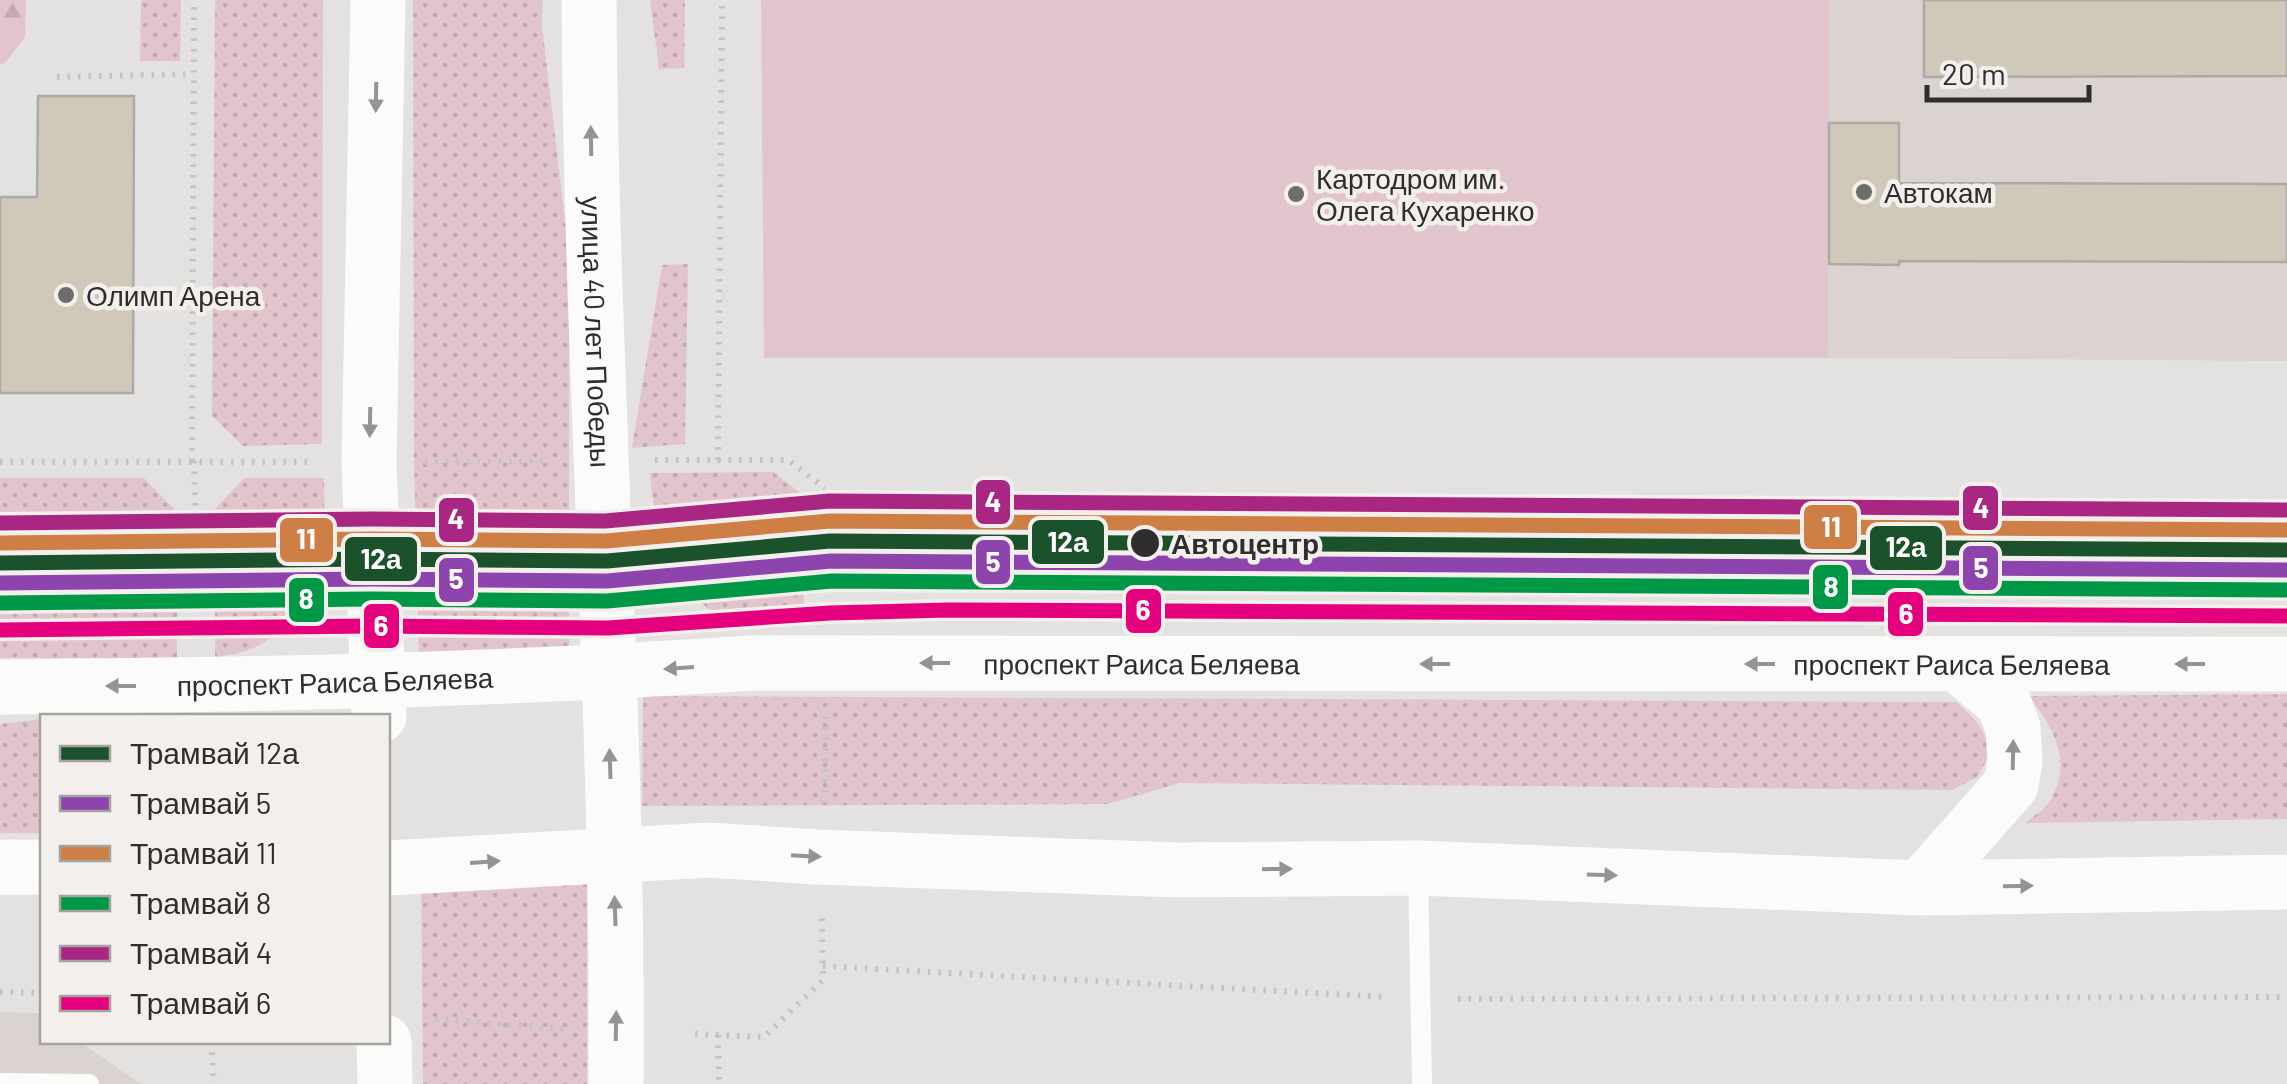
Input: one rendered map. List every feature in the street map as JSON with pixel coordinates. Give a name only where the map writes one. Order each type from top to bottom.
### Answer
[{"type":"street","points":[[378,0],[369,462],[378,699]]},
{"type":"street","name":"улица 40 лет Победы","points":[[589,0],[593,246],[608,588],[616,1084]]},
{"type":"street","name":"проспект Раиса Беляева","points":[[0,686],[378,699],[608,673],[751,663],[2287,664]]},
{"type":"street","points":[[1920,888],[2011,785],[2015,761],[2013,728],[2004,703],[1957,664]]},
{"type":"street","points":[[390,868],[709,850],[1179,870],[1418,868],[1920,888],[2287,882]]},
{"type":"street","points":[[0,867],[40,867]]},
{"type":"street","points":[[384,1044],[385,1084]]},
{"type":"lane","points":[[1418,868],[1422,1084]]},
{"type":"lane","points":[[0,1084],[90,1084]]},
{"type":"path","points":[[194,0],[193,461],[199,641]]},
{"type":"path","points":[[718,460],[722,0]]},
{"type":"path","points":[[57,77],[194,74]]},
{"type":"path","points":[[649,460],[788,460],[825,488]]},
{"type":"path","points":[[414,462],[550,461]]},
{"type":"path","points":[[0,462],[324,462]]},
{"type":"path","points":[[1079,518],[2287,526]]},
{"type":"path","points":[[824,815],[826,663]]},
{"type":"path","points":[[695,1034],[764,1037],[823,980],[822,918]]},
{"type":"path","points":[[823,966],[1421,999],[2287,997]]},
{"type":"path","points":[[0,992],[40,993]]},
{"type":"path","points":[[434,1020],[568,1030]]},
{"type":"path","points":[[718,1035],[720,1084]]},
{"type":"path","points":[[211,1044],[214,1084]]},
{"type":"shaded area","points":[[1830,0],[2287,0],[2287,361],[1828,358]]},
{"type":"shaded area","points":[[0,1012],[38,1013],[40,1044],[83,1044],[141,1084],[0,1084]]},
{"type":"green space","points":[[0,0],[26,0],[25,37],[0,64]]},
{"type":"green space","points":[[141,0],[181,0],[180,61],[140,61]]},
{"type":"green space","points":[[215,0],[323,0],[322,444],[243,446],[212,416]]},
{"type":"green space","points":[[413,0],[543,0],[542,25],[569,254],[569,652],[419,656],[414,462]]},
{"type":"green space","points":[[650,0],[685,0],[684,68],[659,69]]},
{"type":"green space","name":"Картодром им. Олега Кухаренко","points":[[761,0],[1830,0],[1828,358],[764,358]]},
{"type":"green space","points":[[688,264],[685,444],[632,448],[662,265]]},
{"type":"green space","points":[[773,472],[806,497],[803,626],[748,626],[724,618],[704,605],[688,588],[664,544],[652,496],[650,473]]},
{"type":"green space","points":[[0,478],[144,478],[177,512],[177,658],[0,658]]},
{"type":"green space","points":[[244,478],[324,478],[322,553],[313,587],[283,628],[253,648],[215,658],[215,509]]},
{"type":"green space","points":[[2287,694],[2287,819],[2026,823],[2048,804],[2060,772],[2052,732],[2029,696]]},
{"type":"green space","points":[[643,696],[1956,702],[1979,725],[1990,755],[1977,777],[1952,790],[1180,783],[1108,804],[642,806]]},
{"type":"green space","points":[[40,719],[40,833],[0,833],[0,724]]},
{"type":"green space","points":[[587,872],[587,1084],[423,1084],[421,873]]},
{"type":"building","points":[[1924,0],[2287,0],[2287,76],[1924,77]]},
{"type":"building","name":"Олимп Арена","points":[[38,96],[134,96],[133,393],[0,393],[0,197],[37,197]]},
{"type":"building","points":[[1829,123],[1899,123],[1899,183],[2287,184],[2287,262],[1829,264]]},
{"type":"tram line","name":"4","points":[[0,523],[605,521],[830,501],[2287,510]]},
{"type":"tram line","name":"11","points":[[0,543],[606,541],[830,521],[2287,530]]},
{"type":"tram line","name":"12а","points":[[0,563],[607,561],[830,541],[2287,550]]},
{"type":"tram line","name":"5","points":[[0,583],[607,581],[831,561],[2287,570]]},
{"type":"tram line","name":"8","points":[[0,603],[607,601],[832,581],[2287,590]]},
{"type":"tram line","name":"6","points":[[0,630],[608,628],[830,613],[949,610],[2287,616]]},
{"type":"place","name":"Автокам","points":[[1864,192]]},
{"type":"place","name":"Картодром им. Олега Кухаренко","points":[[1296,194]]},
{"type":"place","name":"Олимп Арена","points":[[66,295]]},
{"type":"place","name":"Автоцентр","points":[[1145,543]]}]
